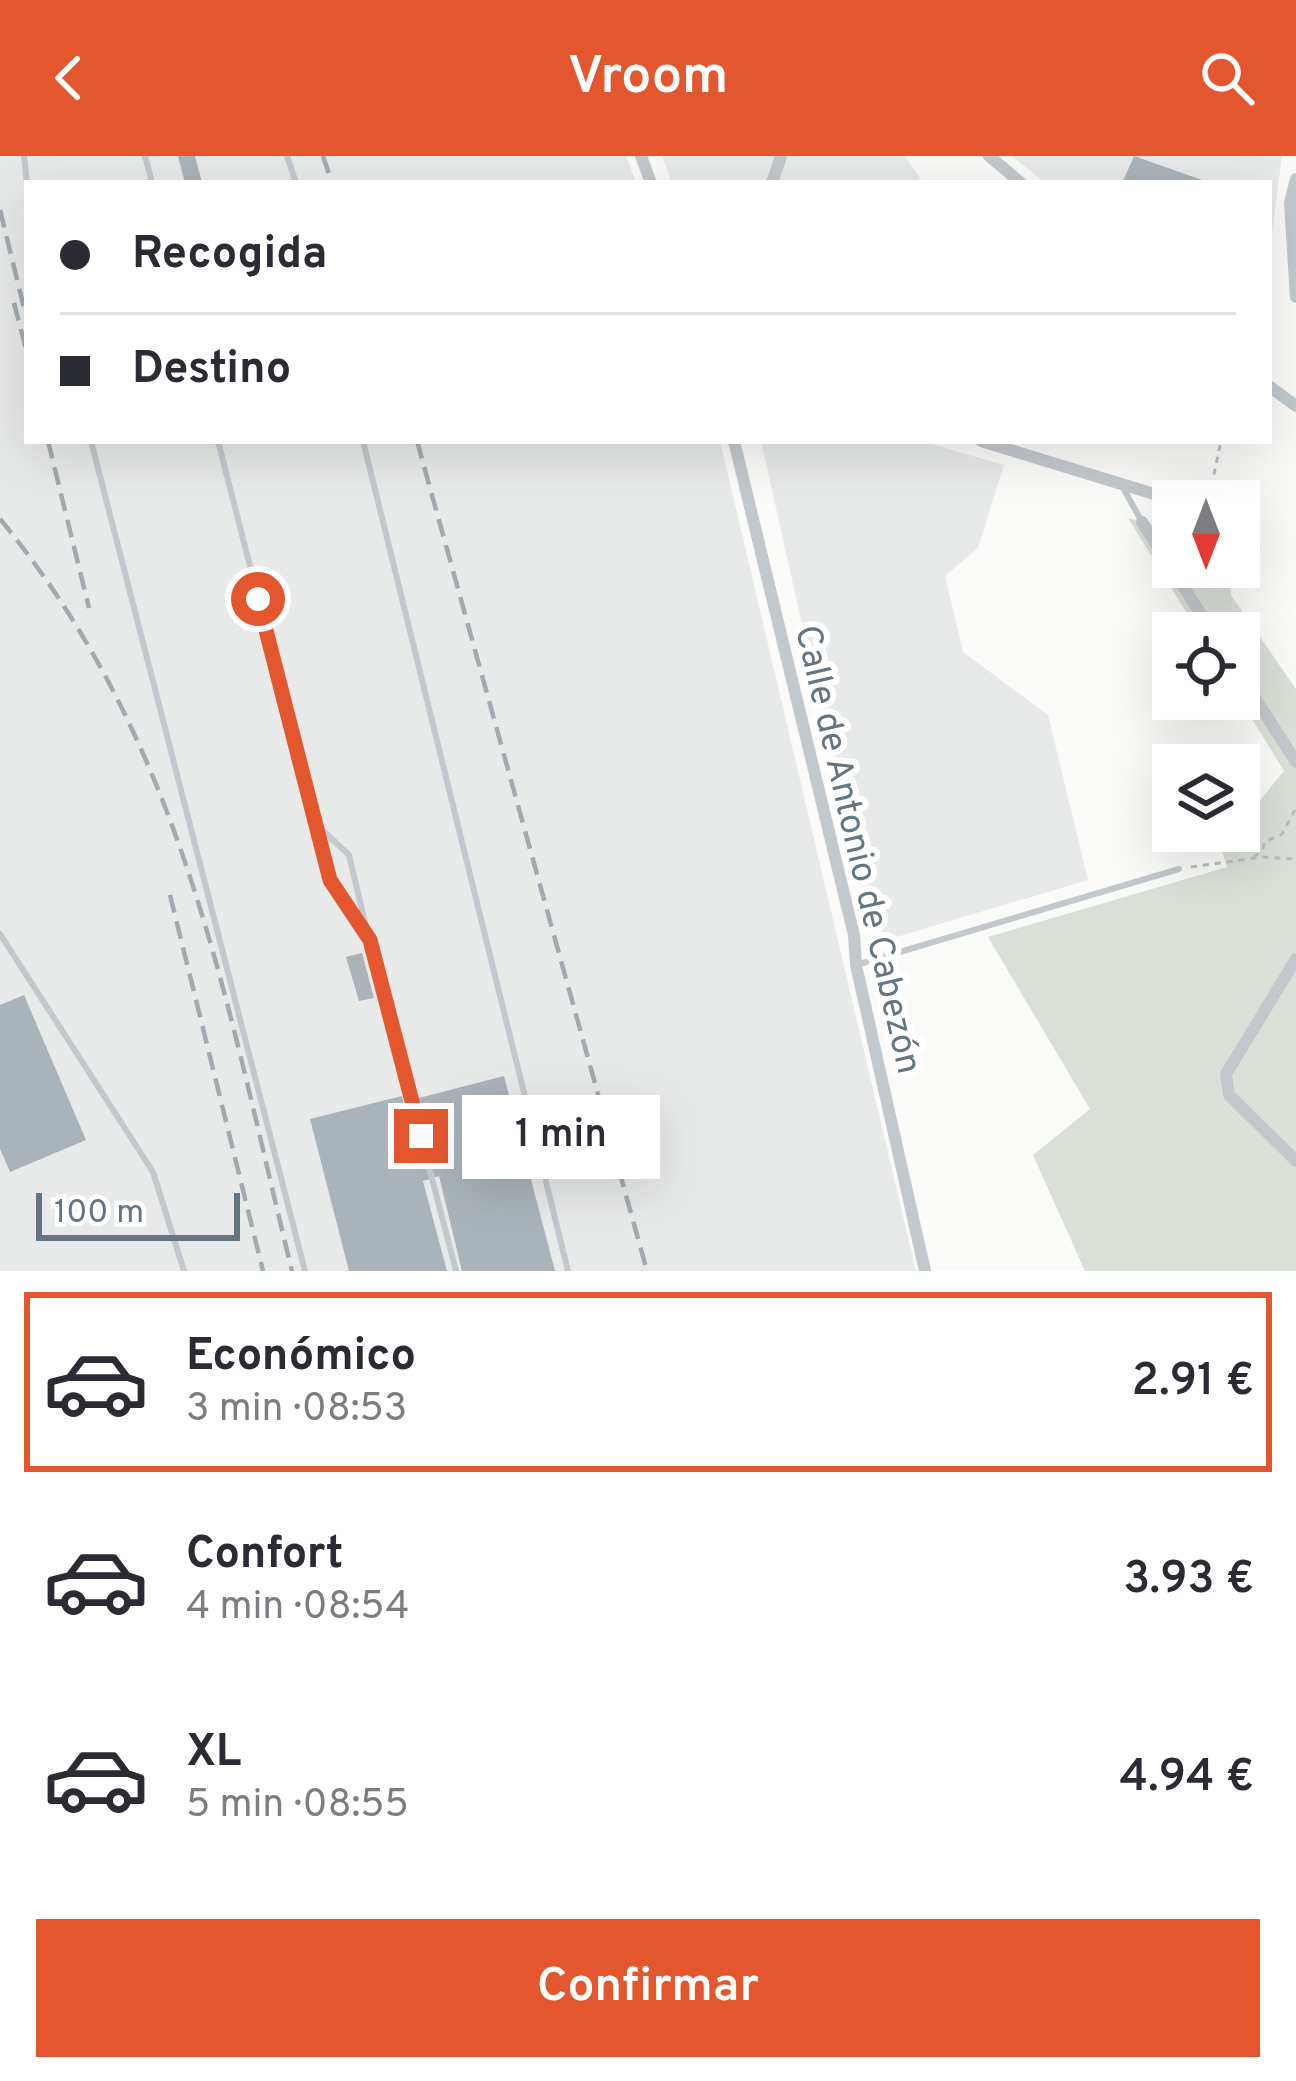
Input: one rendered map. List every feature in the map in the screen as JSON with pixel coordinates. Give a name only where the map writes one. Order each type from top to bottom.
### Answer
[{"type":"street","points":[[989,156],[1017,180]]},
{"type":"street","points":[[1296,179],[1291,203],[1296,297]]},
{"type":"street","name":"Calle de Antonio de Cabezón","points":[[735,444],[854,935],[856,965],[925,1271]]},
{"type":"street","points":[[991,444],[1152,493]]},
{"type":"street","points":[[1142,522],[1200,612]]},
{"type":"street","points":[[1260,706],[1296,762]]},
{"type":"street","points":[[1296,958],[1226,1074],[1229,1096],[1296,1160]]},
{"type":"lane","points":[[92,444],[305,1271]]},
{"type":"lane","points":[[219,444],[330,880],[370,940]]},
{"type":"lane","points":[[364,444],[568,1271]]},
{"type":"lane","points":[[1120,483],[1142,522]]},
{"type":"lane","points":[[316,824],[350,855],[456,1271]]},
{"type":"lane","points":[[856,965],[1179,869]]},
{"type":"lane","points":[[0,934],[153,1172],[184,1271]]},
{"type":"path","points":[[1213,480],[1220,444]]},
{"type":"path","points":[[1253,858],[1264,842],[1282,834],[1296,808]]},
{"type":"path","points":[[1179,869],[1253,858],[1296,859]]},
{"type":"shaded area","points":[[0,156],[626,156],[635,180],[24,180],[24,444],[721,444],[916,1271],[0,1271]]},
{"type":"shaded area","points":[[662,156],[905,156],[921,180],[671,180]]},
{"type":"shaded area","points":[[1012,156],[1282,156],[1272,233],[1272,180],[1041,180]]},
{"type":"shaded area","points":[[762,444],[931,444],[1004,465],[978,548],[945,576],[963,652],[1048,715],[1088,880],[893,938],[869,924]]},
{"type":"shaded area","points":[[1128,518],[1152,525],[1152,557]]},
{"type":"shaded area","points":[[1171,588],[1231,588],[1243,612],[1186,612]]},
{"type":"shaded area","points":[[1260,637],[1296,689],[1296,1271],[1085,1271],[1033,1155],[1090,1109],[988,937],[1227,867],[1222,852],[1260,852],[1260,800],[1284,771],[1253,720],[1260,720]]},
{"type":"building","points":[[178,156],[195,156],[201,180],[184,180]]},
{"type":"building","points":[[1134,156],[1202,180],[1123,180]]},
{"type":"building","points":[[362,953],[374,998],[359,1001],[346,957]]},
{"type":"building","points":[[24,995],[86,1140],[10,1172],[0,1149],[0,1005]]},
{"type":"building","points":[[504,1076],[555,1271],[462,1271],[439,1176],[423,1181],[447,1271],[349,1271],[310,1119],[402,1096],[408,1121],[424,1117],[419,1098]]},
{"type":"railway","points":[[323,156],[331,180]]},
{"type":"railway","points":[[0,210],[24,308]]},
{"type":"railway","points":[[14,303],[24,341]]},
{"type":"railway","points":[[49,444],[89,608]]},
{"type":"railway","points":[[418,444],[647,1271]]},
{"type":"railway","points":[[0,519],[63,604],[114,692],[156,783],[219,972],[292,1271]]},
{"type":"railway","points":[[170,895],[263,1271]]},
{"type":"route","points":[[258,599],[330,880],[370,940],[421,1136]]}]
